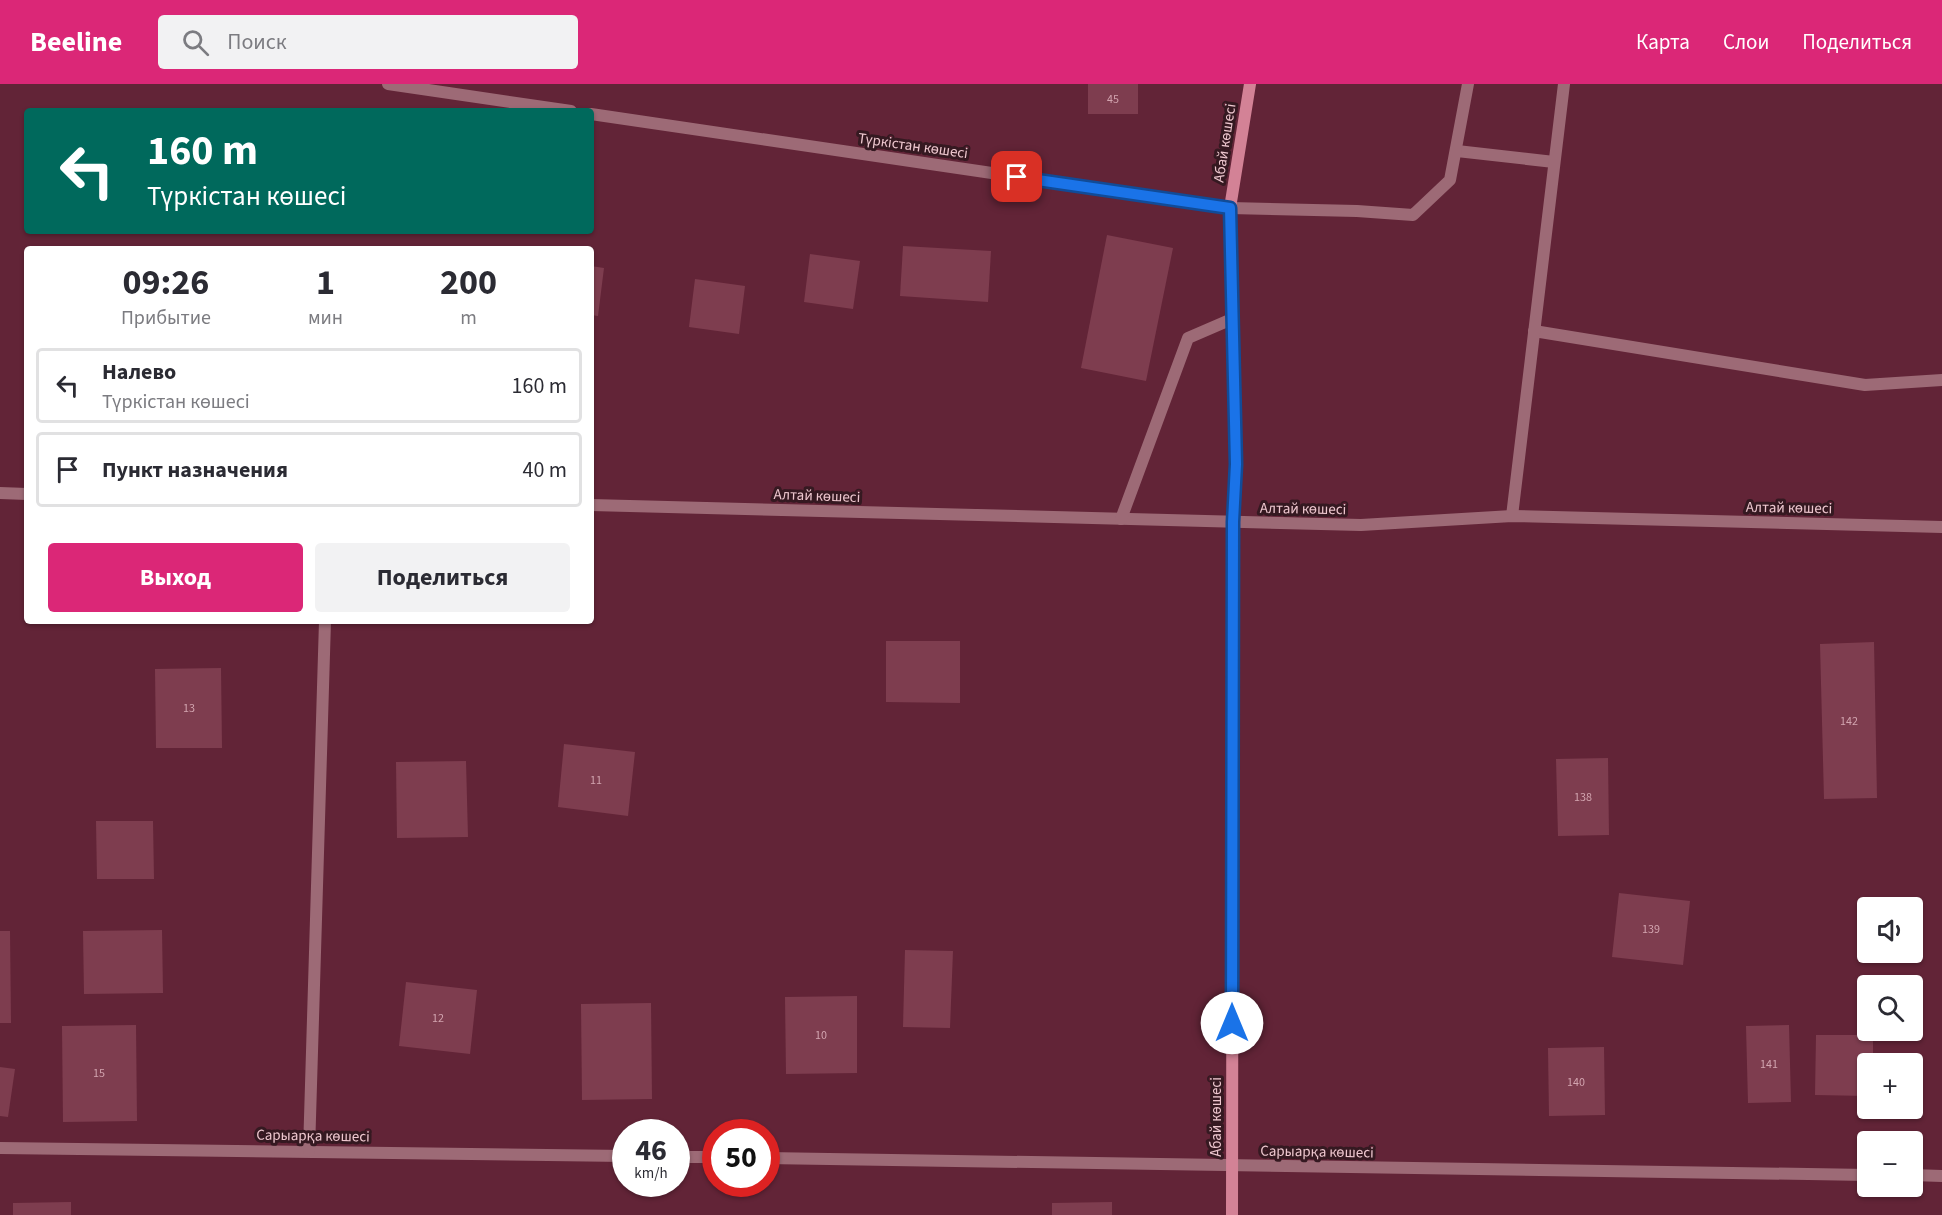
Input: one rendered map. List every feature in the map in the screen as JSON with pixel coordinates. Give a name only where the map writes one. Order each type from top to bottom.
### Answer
[{"type":"main road","name":"Абай көшесі","points":[[1232,1215],[1233,522],[1236,464],[1230,208],[1250,84]]},
{"type":"street","points":[[388,84],[551,108]]},
{"type":"street","name":"Түркістан көшесі","points":[[594,114],[1230,208],[1357,211],[1413,215],[1450,180],[1468,84]]},
{"type":"street","points":[[1512,516],[1564,84]]},
{"type":"street","points":[[1457,151],[1554,162]]},
{"type":"street","points":[[1120,519],[1188,338],[1232,319]]},
{"type":"street","points":[[1534,331],[1865,385],[1942,380]]},
{"type":"street","points":[[0,493],[24,494]]},
{"type":"street","name":"Алтай көшесі","points":[[594,505],[1361,525],[1512,516],[1942,527]]},
{"type":"street","points":[[309,1151],[325,624]]},
{"type":"street","name":"Сарыарқа көшесі","points":[[0,1148],[612,1156]]},
{"type":"street","name":"Сарыарқа көшесі","points":[[780,1158],[1857,1175]]},
{"type":"street","points":[[1923,1175],[1942,1176]]},
{"type":"building","points":[[1088,84],[1138,84],[1138,114],[1088,114]]},
{"type":"building","points":[[1107,235],[1173,248],[1146,381],[1081,368]]},
{"type":"building","points":[[903,246],[991,251],[988,302],[900,296]]},
{"type":"building","points":[[810,254],[860,261],[853,309],[804,302]]},
{"type":"building","points":[[594,266],[604,268],[598,316],[594,315]]},
{"type":"building","points":[[695,279],[745,286],[739,334],[689,327]]},
{"type":"building","points":[[886,641],[960,641],[960,703],[886,702]]},
{"type":"building","points":[[1874,642],[1877,798],[1824,799],[1820,644]]},
{"type":"building","points":[[221,668],[222,748],[156,748],[155,669]]},
{"type":"building","points":[[564,744],[635,752],[628,816],[558,807]]},
{"type":"building","points":[[1608,758],[1609,835],[1558,836],[1556,759]]},
{"type":"building","points":[[466,761],[468,837],[397,838],[396,762]]},
{"type":"building","points":[[96,821],[153,821],[154,879],[97,879]]},
{"type":"building","points":[[1619,893],[1690,901],[1683,965],[1612,957]]},
{"type":"building","points":[[162,930],[163,993],[84,994],[83,931]]},
{"type":"building","points":[[0,931],[10,931],[11,1023],[0,1023]]},
{"type":"building","points":[[905,950],[953,951],[950,1028],[903,1027]]},
{"type":"building","points":[[406,982],[477,990],[470,1054],[399,1046]]},
{"type":"building","points":[[857,996],[857,1073],[786,1074],[785,997]]},
{"type":"building","points":[[651,1003],[652,1099],[582,1100],[581,1004]]},
{"type":"building","points":[[136,1025],[137,1121],[63,1122],[62,1026]]},
{"type":"building","points":[[1789,1025],[1791,1102],[1748,1103],[1746,1026]]},
{"type":"building","points":[[1816,1035],[1857,1035],[1857,1041],[1873,1041],[1873,1053],[1857,1053],[1857,1096],[1815,1095]]},
{"type":"building","points":[[1604,1047],[1605,1115],[1549,1116],[1548,1048]]},
{"type":"building","points":[[0,1067],[15,1069],[8,1117],[0,1116]]},
{"type":"building","points":[[71,1202],[71,1215],[13,1215],[13,1203]]},
{"type":"building","points":[[1112,1202],[1112,1215],[1052,1215],[1052,1203]]},
{"type":"route","points":[[1017,177],[1230,208],[1236,464],[1233,522],[1232,1023]]}]
